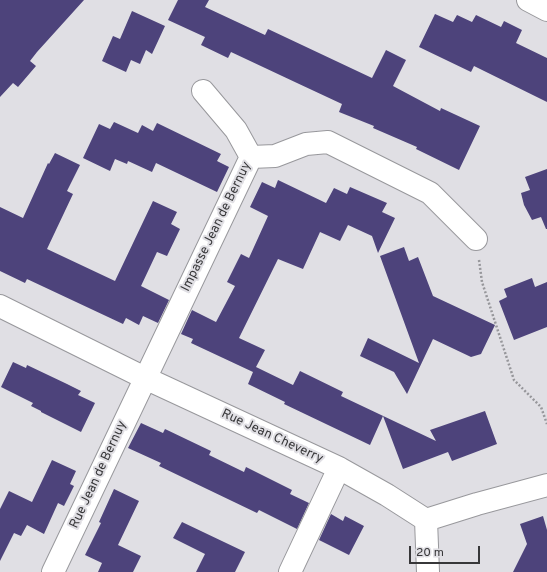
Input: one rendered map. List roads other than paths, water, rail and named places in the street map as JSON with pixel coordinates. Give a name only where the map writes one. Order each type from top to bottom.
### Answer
[{"type":"street","points":[[528,0],[547,10]]},
{"type":"street","points":[[203,91],[236,130],[251,157]]},
{"type":"street","name":"Impasse Jean de Bernuy","points":[[145,378],[251,157],[275,156],[306,144],[328,142],[430,193],[476,239]]},
{"type":"street","name":"Rue Jean Cheverry","points":[[0,306],[145,378],[339,468],[387,495],[426,520]]},
{"type":"street","name":"Rue Jean de Bernuy","points":[[53,572],[145,378]]},
{"type":"street","points":[[290,572],[339,468]]},
{"type":"street","points":[[428,572],[426,520],[547,485]]}]
